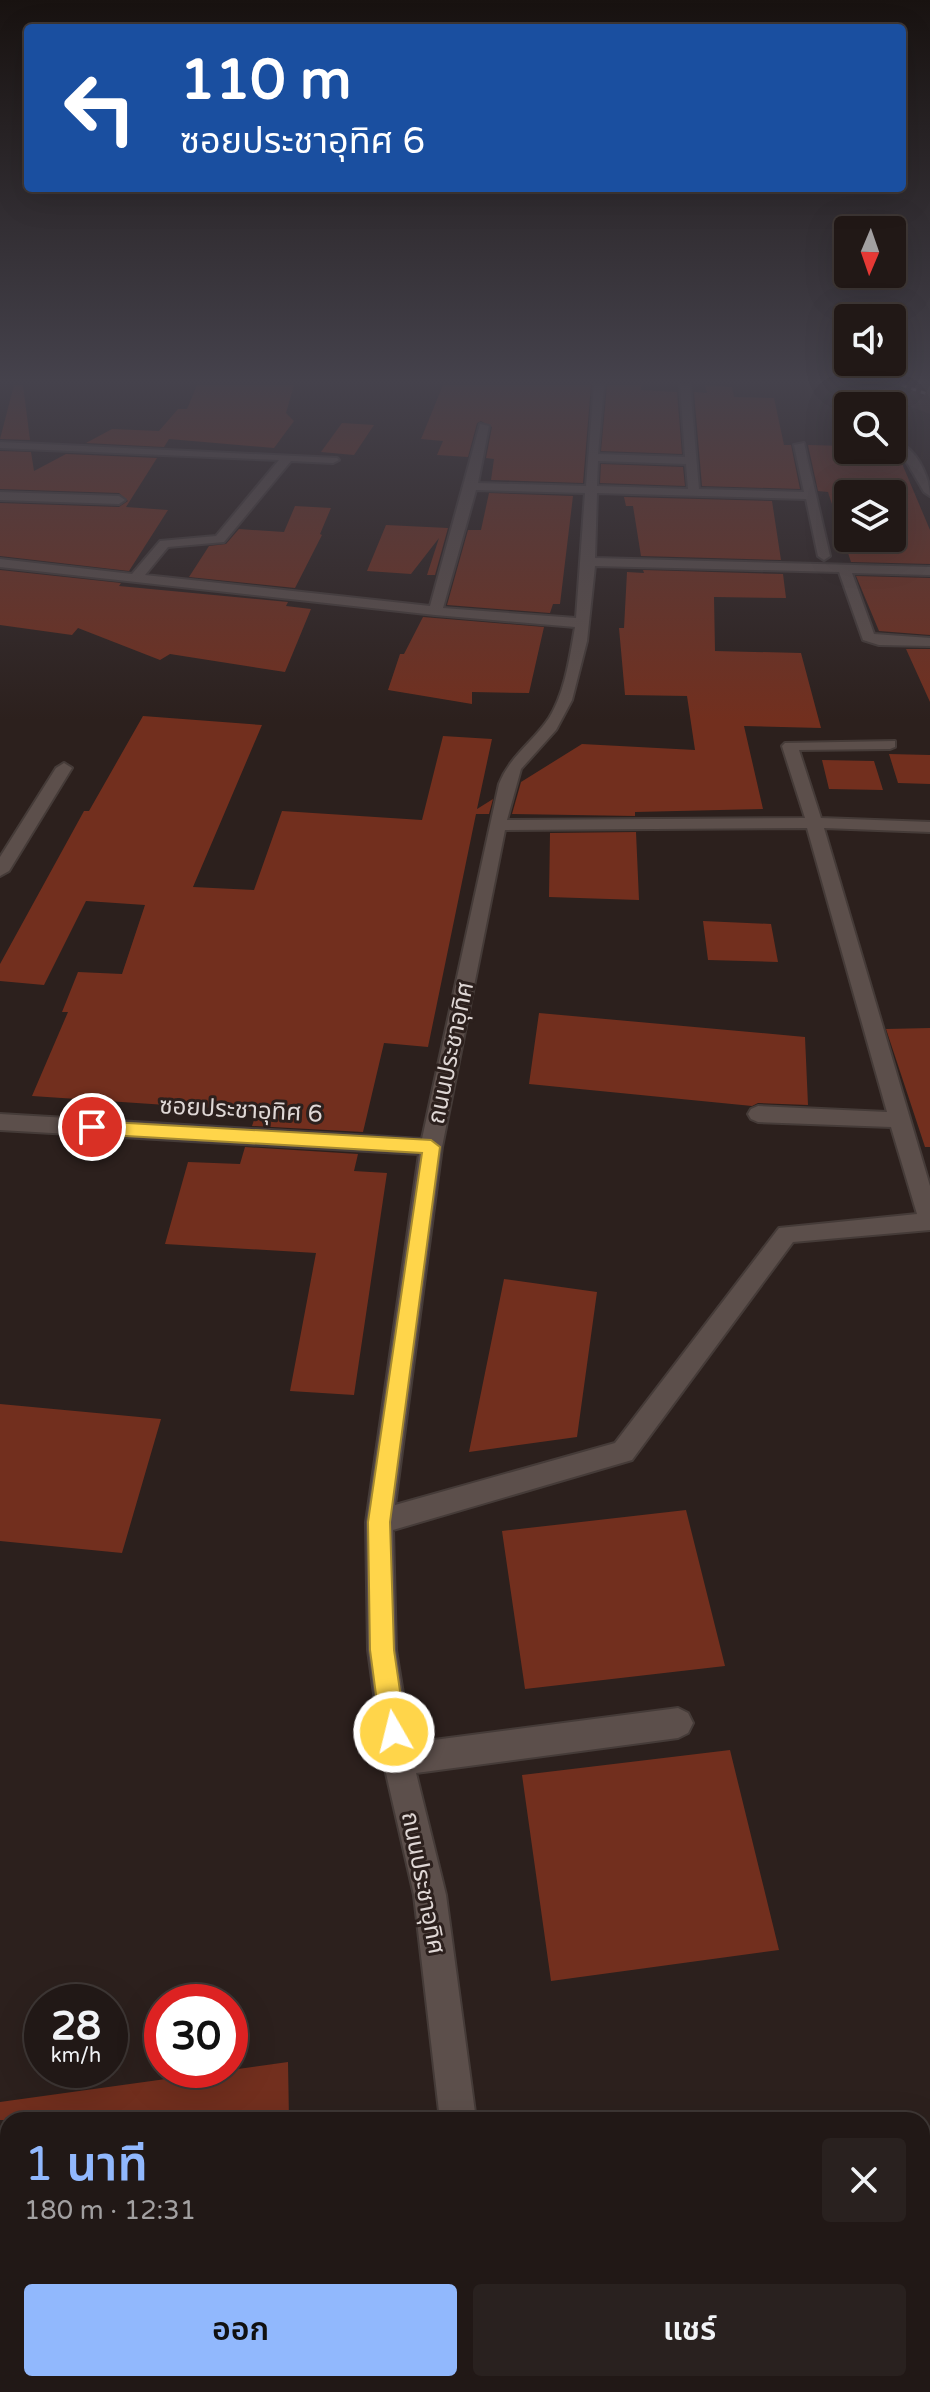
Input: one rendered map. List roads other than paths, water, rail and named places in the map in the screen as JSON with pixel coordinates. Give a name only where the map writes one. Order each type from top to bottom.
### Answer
[{"type":"street","points":[[19,497],[119,500]]},
{"type":"street","points":[[135,579],[164,544],[220,539],[255,497]]},
{"type":"street","points":[[435,611],[468,497]]},
{"type":"street","name":"ถนนประชาอุทิศ","points":[[457,2112],[430,1895],[398,1760],[382,1650],[379,1522],[431,1147],[498,825],[506,790],[517,763],[551,730],[565,700],[582,623],[591,562],[593,497]]},
{"type":"street","points":[[810,497],[824,556]]},
{"type":"street","points":[[591,562],[930,571]]},
{"type":"street","points":[[0,563],[435,611],[582,623]]},
{"type":"street","points":[[844,569],[868,637],[879,641],[930,642]]},
{"type":"street","points":[[379,1522],[623,1452],[787,1234],[930,1221],[897,1120],[815,823],[790,746],[890,744]]},
{"type":"street","points":[[0,871],[64,768]]},
{"type":"street","points":[[498,825],[815,823],[930,827]]},
{"type":"street","points":[[758,1114],[897,1120]]},
{"type":"street","name":"ซอยประชาอุทิศ 6","points":[[0,1122],[431,1147]]},
{"type":"street","points":[[398,1760],[678,1723]]}]
